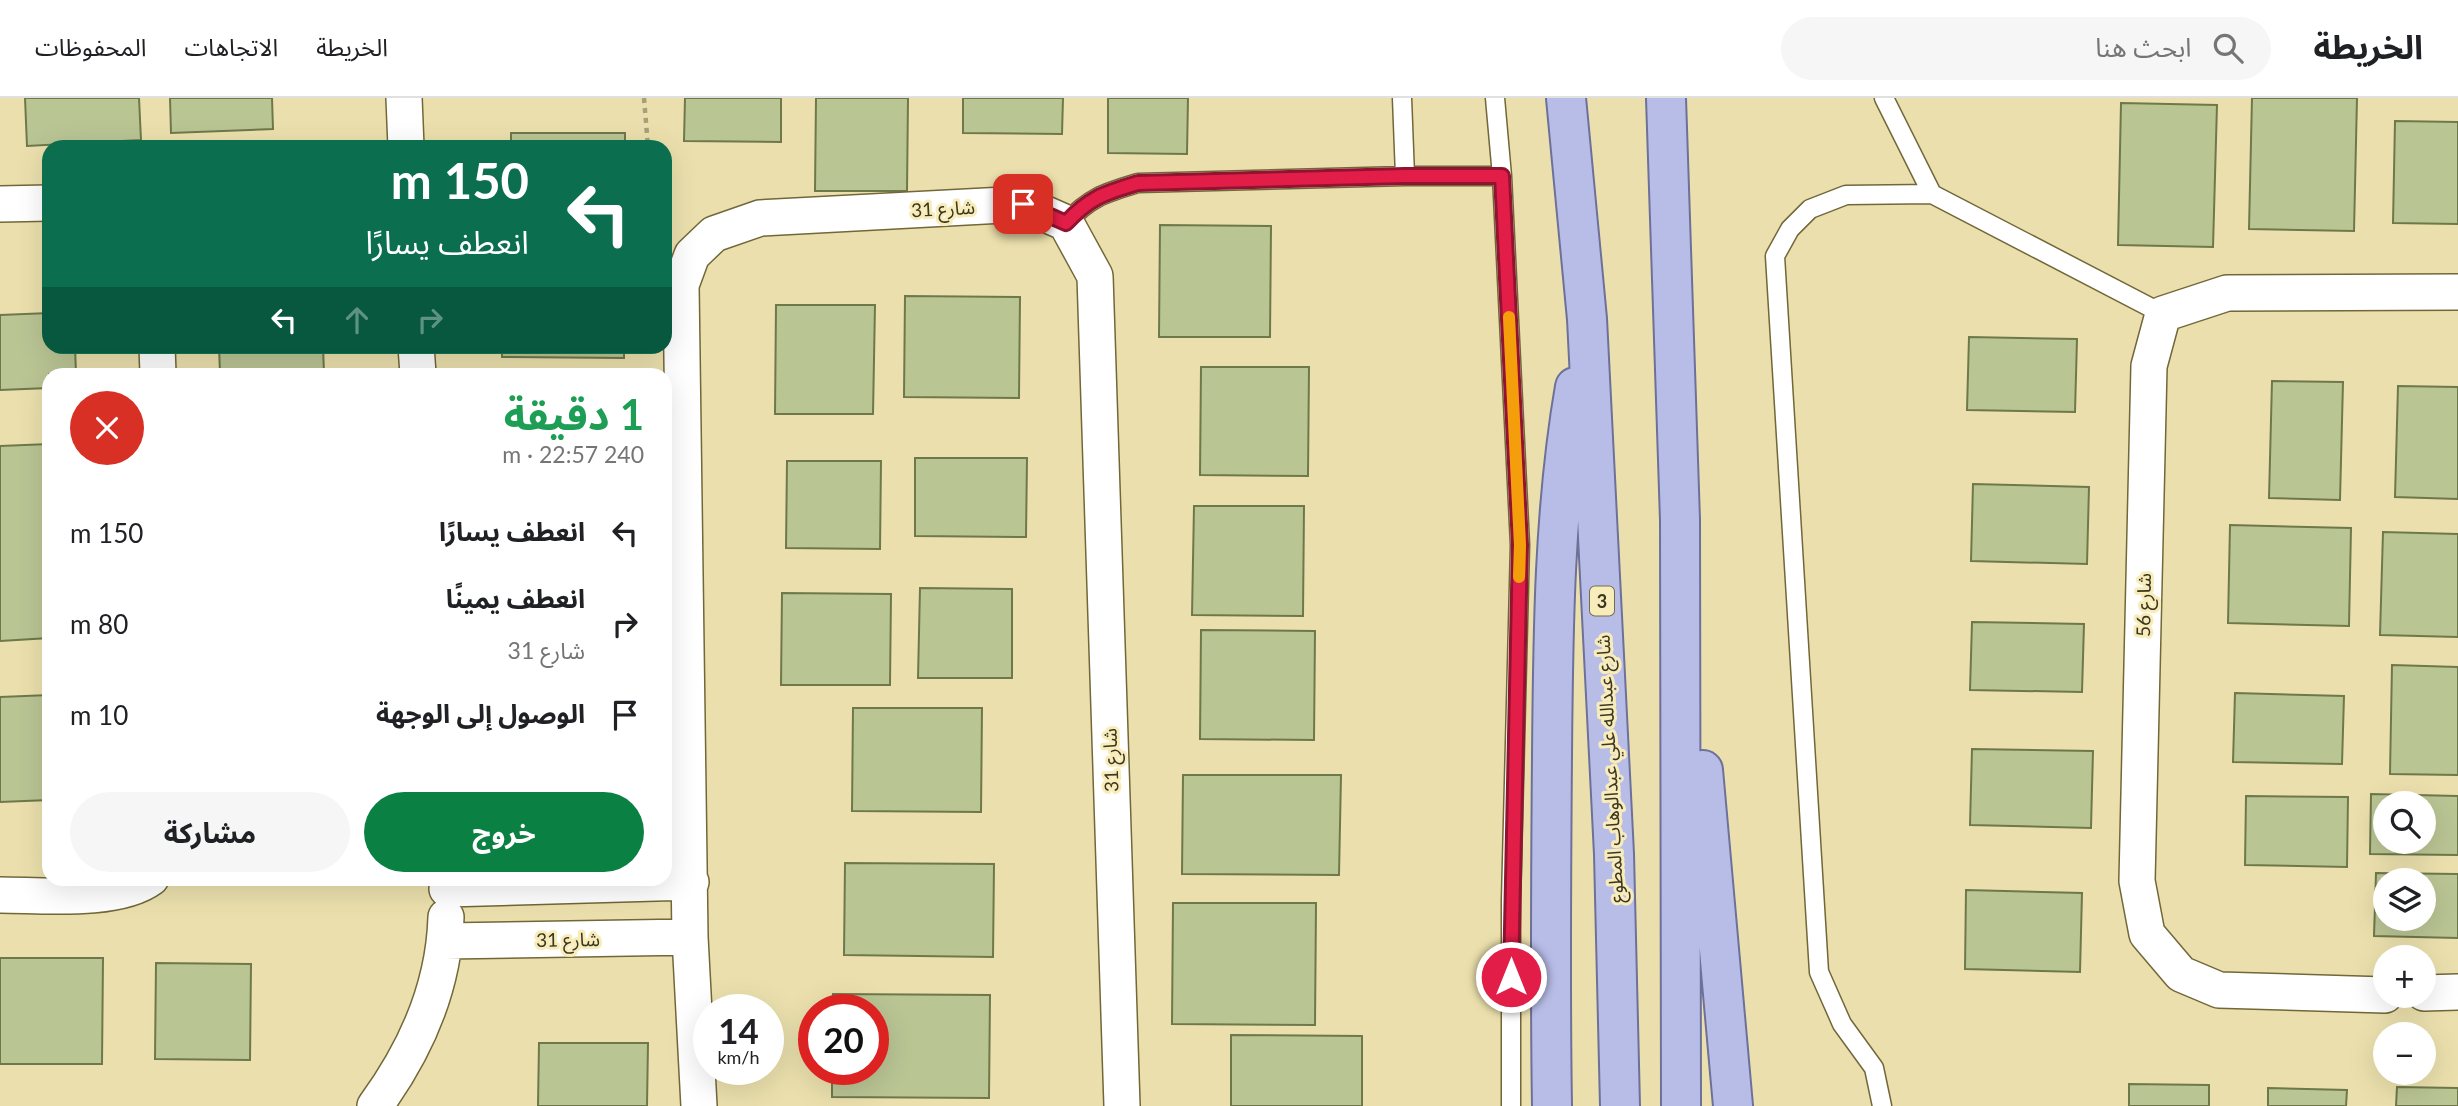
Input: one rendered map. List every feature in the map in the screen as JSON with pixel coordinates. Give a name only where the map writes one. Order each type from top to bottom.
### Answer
[{"type":"main road","name":"شارع عبدالله علي عبدالوهاب المطوع","points":[[1566,98],[1587,319],[1614,854],[1620,1106]]},
{"type":"main road","points":[[1666,98],[1680,520],[1681,1106]]},
{"type":"main road","points":[[1552,1106],[1550,987],[1553,699],[1559,521],[1566,444],[1587,319]]},
{"type":"main road","points":[[1680,520],[1734,1106]]},
{"type":"street","points":[[404,98],[405,140]]},
{"type":"street","points":[[0,204],[42,202]]},
{"type":"street","name":"شارع 31","points":[[699,1106],[690,937],[681,285],[692,255],[714,234],[760,218],[1023,204],[1066,223],[1095,276],[1122,1106]]},
{"type":"street","points":[[2163,314],[2227,293],[2458,292]]},
{"type":"street","name":"شارع 56","points":[[2163,314],[2149,366],[2137,881],[2147,934],[2181,974],[2218,990],[2373,995]]},
{"type":"street","points":[[672,882],[691,882]]},
{"type":"street","points":[[0,895],[113,893],[138,886]]},
{"type":"street","points":[[376,1106],[397,1076],[425,1018],[438,979],[445,941],[446,886]]},
{"type":"street","name":"شارع 31","points":[[445,941],[690,937]]},
{"type":"street","points":[[2436,993],[2458,992]]},
{"type":"lane","points":[[1402,98],[1405,176]]},
{"type":"lane","points":[[1494,98],[1502,176],[1520,545],[1511,900],[1511,1106]]},
{"type":"lane","points":[[1884,98],[1932,194]]},
{"type":"lane","points":[[1066,223],[1084,204],[1108,192],[1138,183],[1502,176]]},
{"type":"lane","points":[[1882,1106],[1874,1068],[1842,1024],[1819,972],[1775,256],[1790,229],[1810,209],[1846,195],[1932,194],[2163,314]]},
{"type":"path","points":[[645,98],[648,140]]},
{"type":"building","points":[[25,98],[139,98],[141,140],[42,140],[42,145],[27,146]]},
{"type":"building","points":[[170,98],[272,98],[273,129],[171,133]]},
{"type":"building","points":[[685,98],[781,98],[781,142],[684,141]]},
{"type":"building","points":[[816,98],[908,98],[907,191],[815,191]]},
{"type":"building","points":[[963,98],[1063,98],[1062,134],[963,133]]},
{"type":"building","points":[[1108,98],[1188,98],[1187,154],[1108,153]]},
{"type":"building","points":[[2252,98],[2357,98],[2354,231],[2249,229]]},
{"type":"building","points":[[2121,103],[2217,105],[2213,247],[2118,245]]},
{"type":"building","points":[[2395,121],[2458,122],[2458,224],[2393,223]]},
{"type":"building","points":[[511,133],[625,133],[625,140],[511,140]]},
{"type":"building","points":[[1160,225],[1271,226],[1270,337],[1159,337]]},
{"type":"building","points":[[905,296],[1020,297],[1019,398],[904,397]]},
{"type":"building","points":[[776,305],[875,305],[873,414],[775,414]]},
{"type":"building","points":[[42,313],[42,354],[75,354],[76,368],[42,368],[42,388],[0,390],[0,315]]},
{"type":"building","points":[[1969,337],[2077,339],[2075,412],[1967,410]]},
{"type":"building","points":[[219,354],[323,354],[324,368],[220,368]]},
{"type":"building","points":[[502,354],[624,354],[624,358],[502,357]]},
{"type":"building","points":[[1201,367],[1309,367],[1308,476],[1200,475]]},
{"type":"building","points":[[2272,381],[2343,382],[2340,500],[2269,498]]},
{"type":"building","points":[[2398,386],[2458,387],[2458,499],[2395,497]]},
{"type":"building","points":[[42,444],[42,638],[0,641],[0,446]]},
{"type":"building","points":[[915,458],[1027,458],[1026,537],[915,536]]},
{"type":"building","points":[[787,461],[881,461],[880,549],[786,548]]},
{"type":"building","points":[[1973,484],[2089,487],[2087,564],[1971,561]]},
{"type":"building","points":[[1194,506],[1304,506],[1303,616],[1192,615]]},
{"type":"building","points":[[2230,525],[2351,528],[2349,626],[2228,623]]},
{"type":"building","points":[[2383,532],[2458,534],[2458,637],[2380,635]]},
{"type":"building","points":[[920,588],[1012,589],[1012,678],[918,678]]},
{"type":"building","points":[[782,593],[891,594],[890,685],[781,685]]},
{"type":"building","points":[[1972,622],[2084,624],[2082,692],[1970,690]]},
{"type":"building","points":[[1201,630],[1315,631],[1314,740],[1200,739]]},
{"type":"building","points":[[2392,665],[2458,667],[2458,775],[2390,774]]},
{"type":"building","points":[[2235,693],[2344,696],[2342,764],[2233,762]]},
{"type":"building","points":[[42,695],[42,800],[0,802],[0,697]]},
{"type":"building","points":[[853,708],[982,708],[981,812],[852,811]]},
{"type":"building","points":[[1972,749],[2093,751],[2091,828],[1970,825]]},
{"type":"building","points":[[1183,775],[1341,775],[1339,875],[1182,874]]},
{"type":"building","points":[[2371,794],[2373,854],[2436,854],[2436,795],[2458,796],[2458,855],[2370,854]]},
{"type":"building","points":[[2246,796],[2348,797],[2347,867],[2245,865]]},
{"type":"building","points":[[845,863],[994,864],[993,957],[844,955]]},
{"type":"building","points":[[2436,874],[2458,874],[2458,938],[2374,936],[2374,931],[2436,931]]},
{"type":"building","points":[[1966,890],[2082,893],[2080,972],[1965,969]]},
{"type":"building","points":[[1173,903],[1316,903],[1315,1025],[1172,1024]]},
{"type":"building","points":[[0,958],[103,958],[102,1064],[0,1064]]},
{"type":"building","points":[[156,963],[251,964],[250,1060],[155,1059]]},
{"type":"building","points":[[889,994],[990,995],[989,1098],[832,1097],[832,1085],[889,1085]]},
{"type":"building","points":[[1231,1035],[1362,1036],[1362,1106],[1231,1106]]},
{"type":"building","points":[[539,1043],[648,1043],[647,1106],[538,1106]]},
{"type":"building","points":[[2129,1084],[2209,1085],[2209,1106],[2129,1106]]},
{"type":"building","points":[[2397,1087],[2458,1088],[2458,1106],[2396,1106]]},
{"type":"building","points":[[2268,1088],[2347,1090],[2346,1106],[2268,1106]]},
{"type":"slow traffic","points":[[1509,317],[1520,545],[1519,577]]},
{"type":"route","points":[[1023,204],[1066,223],[1084,204],[1108,192],[1138,183],[1502,176],[1520,545],[1511,977]]}]
